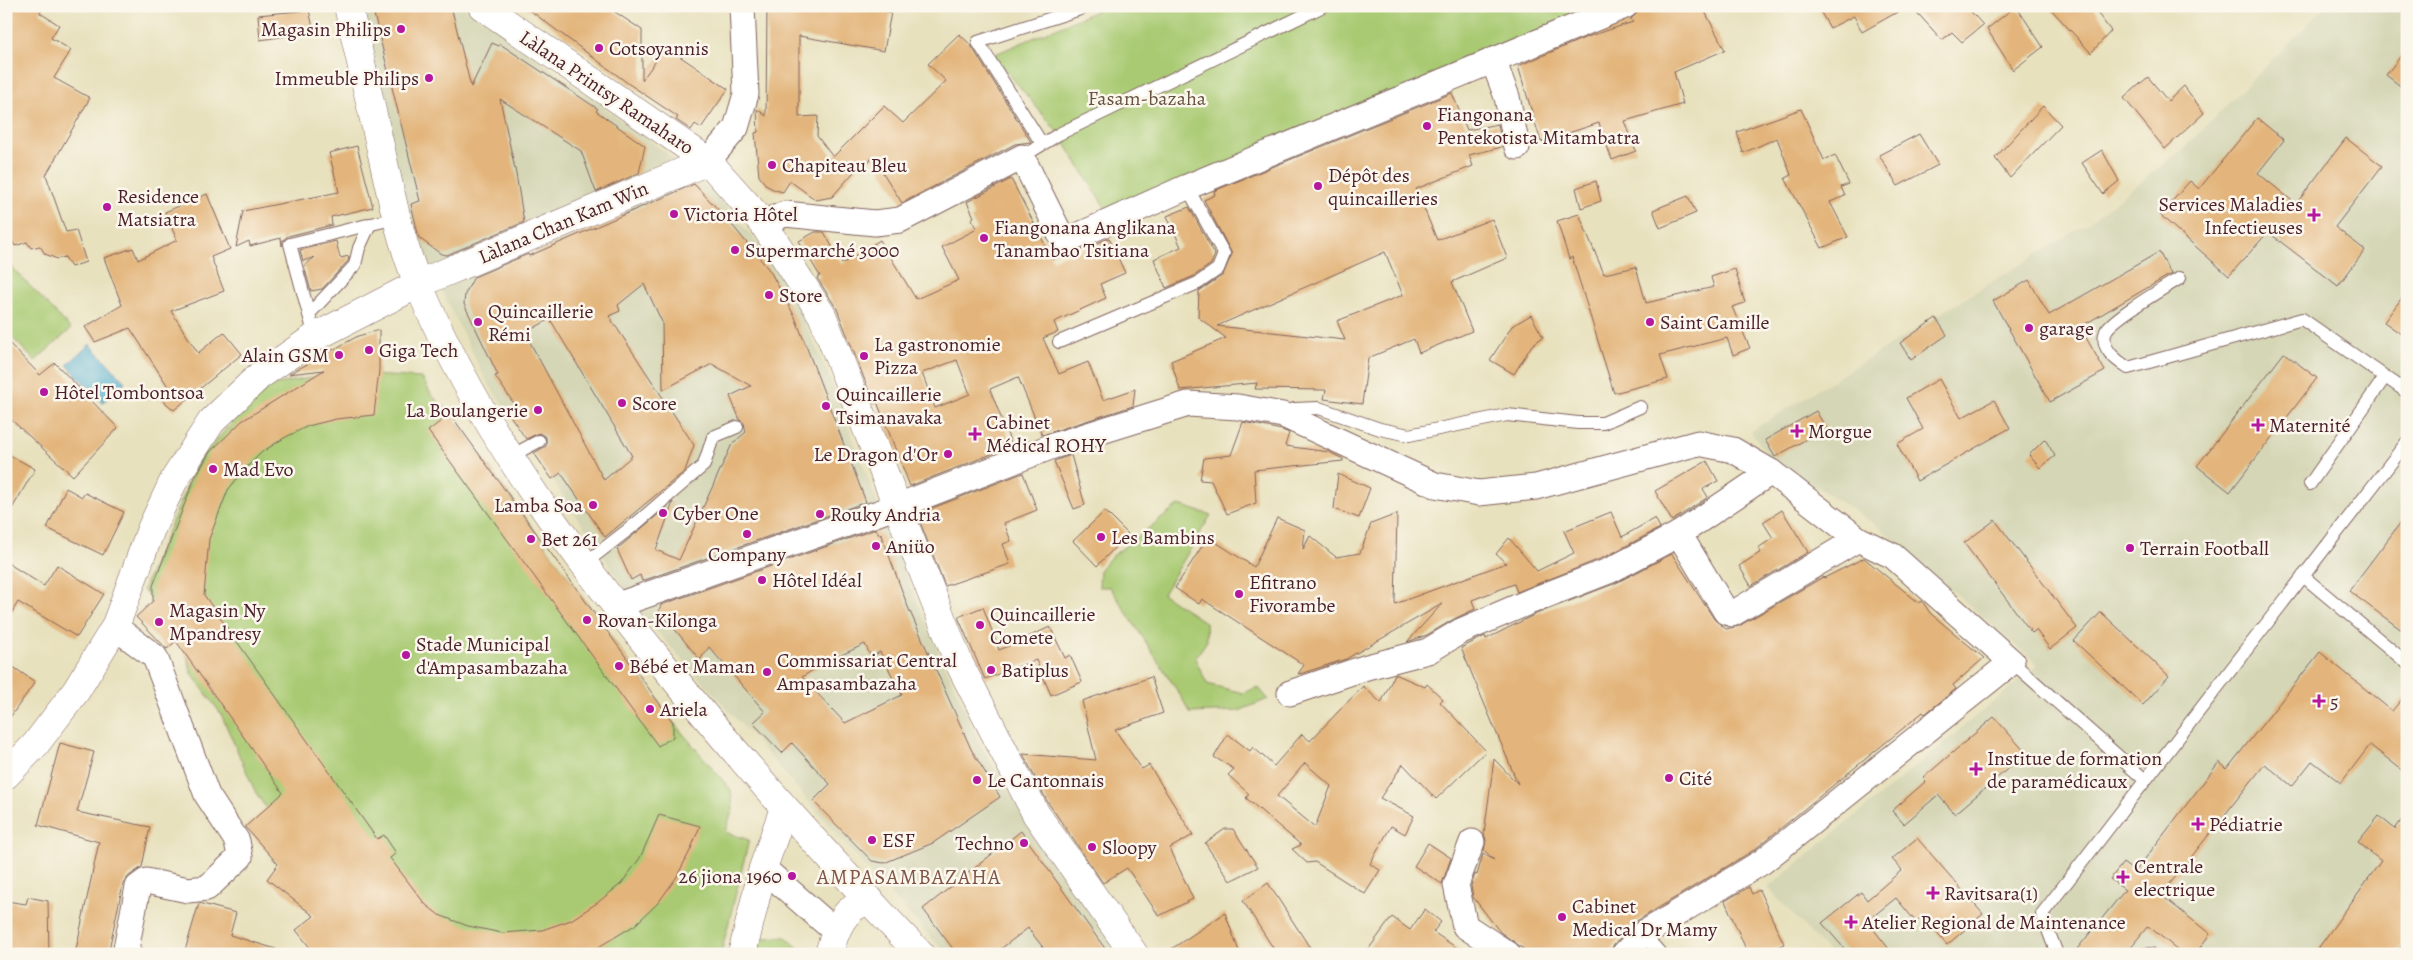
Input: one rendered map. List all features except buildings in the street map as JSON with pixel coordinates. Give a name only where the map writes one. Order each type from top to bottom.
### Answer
[{"type":"street","points":[[348,6],[396,218],[418,284],[455,359],[509,457],[615,606],[700,711],[784,808],[920,954]]},
{"type":"street","name":"Làlana Printsy Ramaharo","points":[[482,6],[708,161],[764,222],[822,315],[959,663],[1027,798],[1036,814],[1134,954]]},
{"type":"street","points":[[708,161],[736,128],[746,94],[742,6]]},
{"type":"street","points":[[764,222],[785,214],[875,223],[900,220],[1032,151],[1064,242],[1187,187],[1625,6]]},
{"type":"street","points":[[1493,60],[1507,97],[1516,147]]},
{"type":"street","name":"Làlana Chan Kam Win","points":[[6,775],[35,745],[76,691],[115,627],[151,528],[174,480],[211,422],[312,326],[418,284],[708,161]]},
{"type":"street","points":[[615,606],[898,506],[1053,446],[1188,404],[1238,407],[1283,415],[1435,485],[1479,493],[1536,487],[1698,443],[1733,450],[1770,472],[1858,539],[1893,556],[2012,662],[1762,862],[1643,934],[1624,954]]},
{"type":"street","points":[[1290,693],[1367,667],[1428,651],[1461,631],[1611,570],[1679,534],[1770,472]]},
{"type":"street","points":[[1679,534],[1726,612],[1732,614],[1858,539]]},
{"type":"street","points":[[115,627],[155,657],[207,795],[237,841],[240,857],[207,888],[188,890],[146,881],[138,887],[126,949],[128,954]]},
{"type":"street","points":[[742,954],[763,868],[784,808]]},
{"type":"street","points":[[1472,842],[1456,885],[1464,926],[1508,954]]},
{"type":"street","points":[[763,868],[832,942],[846,915],[861,902],[870,900]]},
{"type":"lane","points":[[1082,6],[1080,9],[978,42],[1032,151],[1059,134],[1193,67],[1323,6]]},
{"type":"lane","points":[[1060,342],[1198,283],[1218,270],[1224,254],[1187,187]]},
{"type":"lane","points":[[312,326],[290,244],[396,218]]},
{"type":"lane","points":[[312,326],[355,265],[359,248],[370,224]]},
{"type":"lane","points":[[2180,278],[2118,319],[2106,330],[2105,345],[2112,358],[2128,368],[2302,319],[2407,392]]},
{"type":"lane","points":[[2310,484],[2385,377]]},
{"type":"lane","points":[[1283,415],[1294,409],[1319,408],[1380,429],[1409,436],[1507,415],[1578,423],[1603,423],[1640,407]]},
{"type":"lane","points":[[584,564],[638,522],[704,465],[713,437],[737,427]]},
{"type":"lane","points":[[509,457],[539,441]]},
{"type":"lane","points":[[2056,954],[2042,914],[2407,442]]},
{"type":"lane","points":[[2303,576],[2407,663]]},
{"type":"lane","points":[[2012,662],[2145,780]]},
{"type":"lane","points":[[1643,934],[1661,954]]},
{"type":"lane","points":[[2144,954],[2151,954]]},
{"type":"shaded area","points":[[359,6],[462,6],[497,29],[664,151],[718,197],[778,266],[828,373],[922,613],[981,746],[1037,835],[1120,954],[946,954],[860,861],[760,745],[642,615],[485,378],[402,211]]},
{"type":"shaded area","points":[[2326,6],[2407,6],[2407,954],[1830,954],[1768,888],[2038,665],[1878,526],[1768,456],[1751,431],[2089,222],[2183,149]]},
{"type":"green space","name":"Fasam-bazaha","points":[[1108,6],[1599,6],[1109,214],[1059,134],[993,55]]},
{"type":"green space","points":[[6,261],[71,329],[35,361],[6,331]]},
{"type":"green space","name":"Stade Municipal d'Ampasambazaha","points":[[338,373],[422,378],[432,396],[446,408],[673,722],[731,790],[733,809],[725,832],[749,840],[721,954],[416,954],[343,879],[264,805],[256,793],[221,714],[192,674],[181,635],[143,590],[199,459],[240,414],[272,385]]},
{"type":"green space","points":[[1179,505],[1211,515],[1163,594],[1206,623],[1207,641],[1195,658],[1207,684],[1243,693],[1258,687],[1268,699],[1239,711],[1190,713],[1110,587],[1099,587],[1100,569],[1111,557]]},
{"type":"green space","points":[[786,937],[805,954],[748,954],[764,938]]},
{"type":"water","points":[[90,344],[125,382],[102,403],[67,365]]},
{"type":"place","name":"Magasin Philips","points":[[401,29]]},
{"type":"place","name":"Cotsoyannis","points":[[599,48]]},
{"type":"place","name":"Immeuble Philips","points":[[429,78]]},
{"type":"place","name":"Fiangonana Pentekotista Mitambatra","points":[[1427,126]]},
{"type":"place","name":"Chapiteau Bleu","points":[[772,165]]},
{"type":"place","name":"Dépôt des quincailleries","points":[[1318,186]]},
{"type":"place","name":"Residence Matsiatra","points":[[107,207]]},
{"type":"place","name":"Victoria Hôtel","points":[[674,214]]},
{"type":"place","name":"Services Maladies Infectieuses","points":[[2314,215]]},
{"type":"place","name":"Fiangonana Anglikana Tanambao Tsitiana","points":[[984,238]]},
{"type":"place","name":"Supermarché 3000","points":[[735,250]]},
{"type":"place","name":"Store","points":[[769,295]]},
{"type":"place","name":"Quincaillerie Rémi","points":[[478,322]]},
{"type":"place","name":"Saint Camille","points":[[1650,322]]},
{"type":"place","name":"garage","points":[[2029,328]]},
{"type":"place","name":"Giga Tech","points":[[369,350]]},
{"type":"place","name":"Alain GSM","points":[[339,355]]},
{"type":"place","name":"La gastronomie Pizza","points":[[864,356]]},
{"type":"place","name":"Hôtel Tombontsoa","points":[[44,392]]},
{"type":"place","name":"Score","points":[[622,403]]},
{"type":"place","name":"Quincaillerie Tsimanavaka","points":[[826,406]]},
{"type":"place","name":"La Boulangerie","points":[[538,410]]},
{"type":"place","name":"Maternité","points":[[2258,425]]},
{"type":"place","name":"Morgue","points":[[1797,431]]},
{"type":"place","name":"Cabinet Médical ROHY","points":[[975,434]]},
{"type":"place","name":"Le Dragon d'Or","points":[[948,454]]},
{"type":"place","name":"Mad Evo","points":[[213,469]]},
{"type":"place","name":"Lamba Soa","points":[[593,505]]},
{"type":"place","name":"Cyber One","points":[[663,513]]},
{"type":"place","name":"Rouky Andria","points":[[820,514]]},
{"type":"place","name":"Company","points":[[747,534]]},
{"type":"place","name":"Les Bambins","points":[[1101,537]]},
{"type":"place","name":"Bet 261","points":[[531,539]]},
{"type":"place","name":"Aniüo","points":[[876,546]]},
{"type":"place","name":"Terrain Football","points":[[2130,548]]},
{"type":"place","name":"Hôtel Idéal","points":[[762,580]]},
{"type":"place","name":"Efitrano Fivorambe","points":[[1239,594]]},
{"type":"place","name":"Rovan-Kilonga","points":[[587,620]]},
{"type":"place","name":"Magasin Ny Mpandresy","points":[[159,622]]},
{"type":"place","name":"Quincaillerie Comete","points":[[980,625]]},
{"type":"place","name":"Stade Municipal d'Ampasambazaha","points":[[406,655]]},
{"type":"place","name":"Bébé et Maman","points":[[619,666]]},
{"type":"place","name":"Batiplus","points":[[991,670]]},
{"type":"place","name":"Commissariat Central Ampasambazaha","points":[[767,672]]},
{"type":"place","name":"5","points":[[2319,701]]},
{"type":"place","name":"Ariela","points":[[650,709]]},
{"type":"place","name":"Institue de formation de paramédicaux","points":[[1976,769]]},
{"type":"place","name":"Cité","points":[[1669,778]]},
{"type":"place","name":"Le Cantonnais","points":[[977,780]]},
{"type":"place","name":"Pédiatrie","points":[[2198,824]]},
{"type":"place","name":"ESF","points":[[872,840]]},
{"type":"place","name":"Techno","points":[[1024,843]]},
{"type":"place","name":"Sloopy","points":[[1092,847]]},
{"type":"place","name":"26 jiona 1960","points":[[792,876]]},
{"type":"place","name":"Centrale electrique","points":[[2123,877]]},
{"type":"place","name":"Ravitsara(1)","points":[[1933,893]]},
{"type":"place","name":"Cabinet Medical Dr Mamy","points":[[1562,917]]},
{"type":"place","name":"Atelier Regional de Maintenance","points":[[1851,922]]},
{"type":"district","name":"AMPASAMBAZAHA","points":[[909,877]]}]
